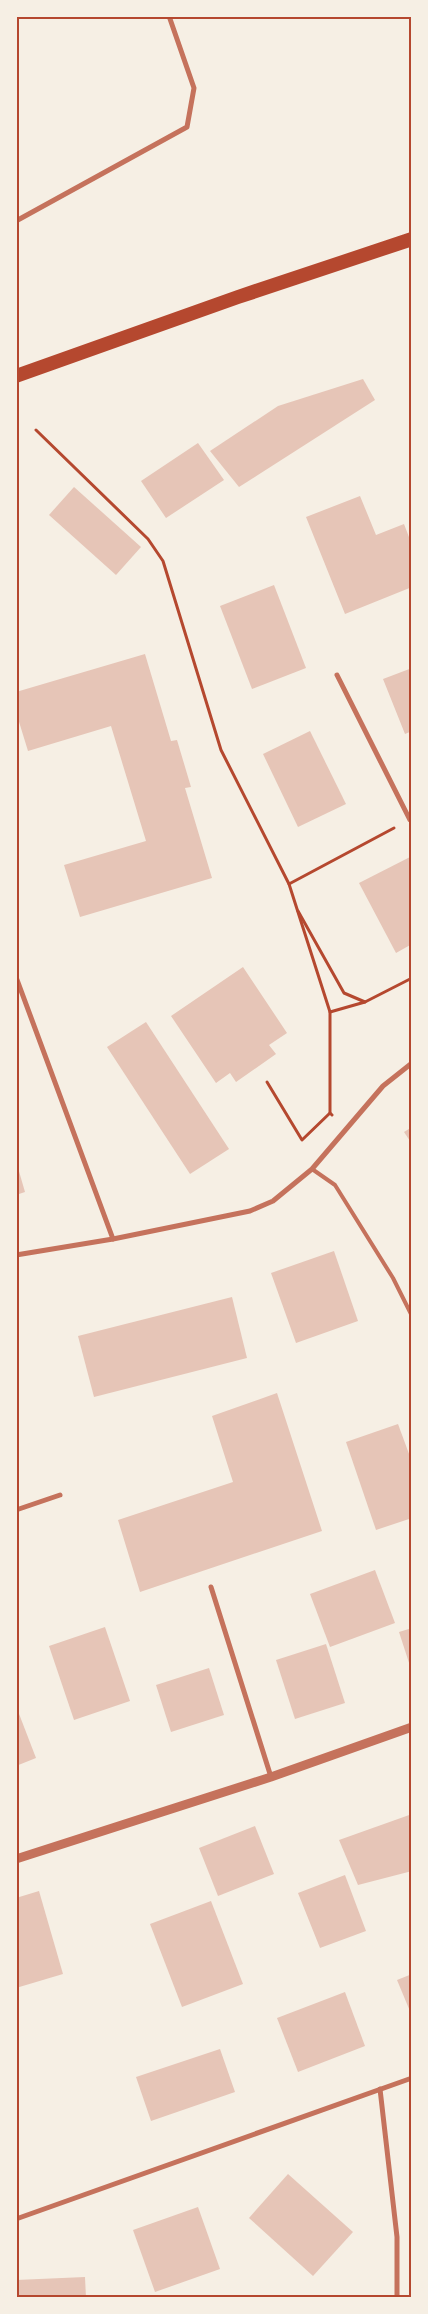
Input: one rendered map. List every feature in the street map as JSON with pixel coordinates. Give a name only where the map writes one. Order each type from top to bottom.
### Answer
[{"type":"highway","points":[[16,376],[238,297],[412,239]]},
{"type":"street","points":[[16,222],[187,127],[194,88],[169,16]]},
{"type":"street","points":[[336,675],[411,819]]},
{"type":"street","points":[[16,977],[113,1239]]},
{"type":"street","points":[[16,1256],[113,1239],[250,1211],[273,1201],[312,1169],[383,1086],[412,1063]]},
{"type":"street","points":[[16,1510],[60,1495]]},
{"type":"street","points":[[212,1586],[271,1777]]},
{"type":"street","points":[[16,1859],[271,1777],[412,1727]]},
{"type":"street","points":[[16,2219],[412,2078]]},
{"type":"street","points":[[380,2089],[398,2237],[397,2298]]},
{"type":"lane","points":[[312,1169],[335,1185],[393,1278],[412,1316]]},
{"type":"path","points":[[36,430],[148,539],[160,555],[221,750],[289,884],[330,1012],[332,1086],[330,1113],[302,1140],[267,1082]]},
{"type":"path","points":[[289,884],[411,819]]},
{"type":"path","points":[[294,904],[344,993],[365,1002]]},
{"type":"path","points":[[330,1012],[365,1002],[412,978]]},
{"type":"path","points":[[330,1113],[347,1129]]},
{"type":"building","points":[[363,379],[375,400],[239,487],[210,451],[278,406]]},
{"type":"building","points":[[198,443],[224,480],[166,518],[141,481]]},
{"type":"building","points":[[74,487],[141,547],[116,575],[49,515]]},
{"type":"building","points":[[360,496],[376,535],[404,524],[412,545],[412,587],[345,614],[306,517]]},
{"type":"building","points":[[274,585],[306,668],[252,689],[220,606]]},
{"type":"building","points":[[145,654],[171,741],[177,740],[191,787],[185,788],[212,878],[80,917],[64,865],[146,841],[111,726],[28,751],[16,712],[16,692]]},
{"type":"building","points":[[412,668],[412,731],[405,734],[383,679]]},
{"type":"building","points":[[310,731],[346,804],[298,827],[263,754]]},
{"type":"building","points":[[412,856],[412,944],[396,953],[359,883]]},
{"type":"building","points":[[243,967],[287,1033],[269,1045],[276,1054],[236,1082],[230,1073],[216,1083],[171,1016]]},
{"type":"building","points":[[146,1022],[229,1149],[190,1174],[107,1047]]},
{"type":"building","points":[[412,1127],[412,1144],[404,1132]]},
{"type":"building","points":[[16,1161],[25,1192],[16,1195]]},
{"type":"building","points":[[334,1251],[358,1321],[296,1343],[271,1273]]},
{"type":"building","points":[[232,1297],[247,1358],[94,1397],[78,1336]]},
{"type":"building","points":[[277,1393],[322,1531],[140,1592],[118,1520],[233,1482],[212,1416]]},
{"type":"building","points":[[398,1424],[412,1462],[412,1518],[376,1530],[346,1442]]},
{"type":"building","points":[[375,1570],[395,1623],[330,1647],[310,1594]]},
{"type":"building","points":[[105,1627],[130,1701],[74,1720],[49,1646]]},
{"type":"building","points":[[412,1628],[412,1669],[411,1669],[399,1632]]},
{"type":"building","points":[[326,1644],[345,1703],[295,1719],[276,1660]]},
{"type":"building","points":[[209,1668],[224,1715],[171,1732],[156,1685]]},
{"type":"building","points":[[16,1706],[36,1758],[16,1766]]},
{"type":"building","points":[[412,1814],[412,1871],[358,1885],[339,1840]]},
{"type":"building","points":[[255,1826],[274,1874],[218,1896],[199,1848]]},
{"type":"building","points":[[345,1875],[366,1931],[320,1948],[298,1893]]},
{"type":"building","points":[[39,1891],[63,1974],[16,1988],[16,1898]]},
{"type":"building","points":[[211,1901],[243,1984],[182,2007],[150,1924]]},
{"type":"building","points":[[412,1974],[412,2016],[397,1980]]},
{"type":"building","points":[[345,1992],[365,2046],[298,2072],[277,2018]]},
{"type":"building","points":[[220,2049],[235,2092],[151,2121],[136,2077]]},
{"type":"building","points":[[288,2174],[353,2232],[313,2276],[249,2218]]},
{"type":"building","points":[[198,2207],[220,2269],[155,2292],[133,2230]]},
{"type":"building","points":[[85,2277],[86,2298],[16,2298],[16,2280]]}]
